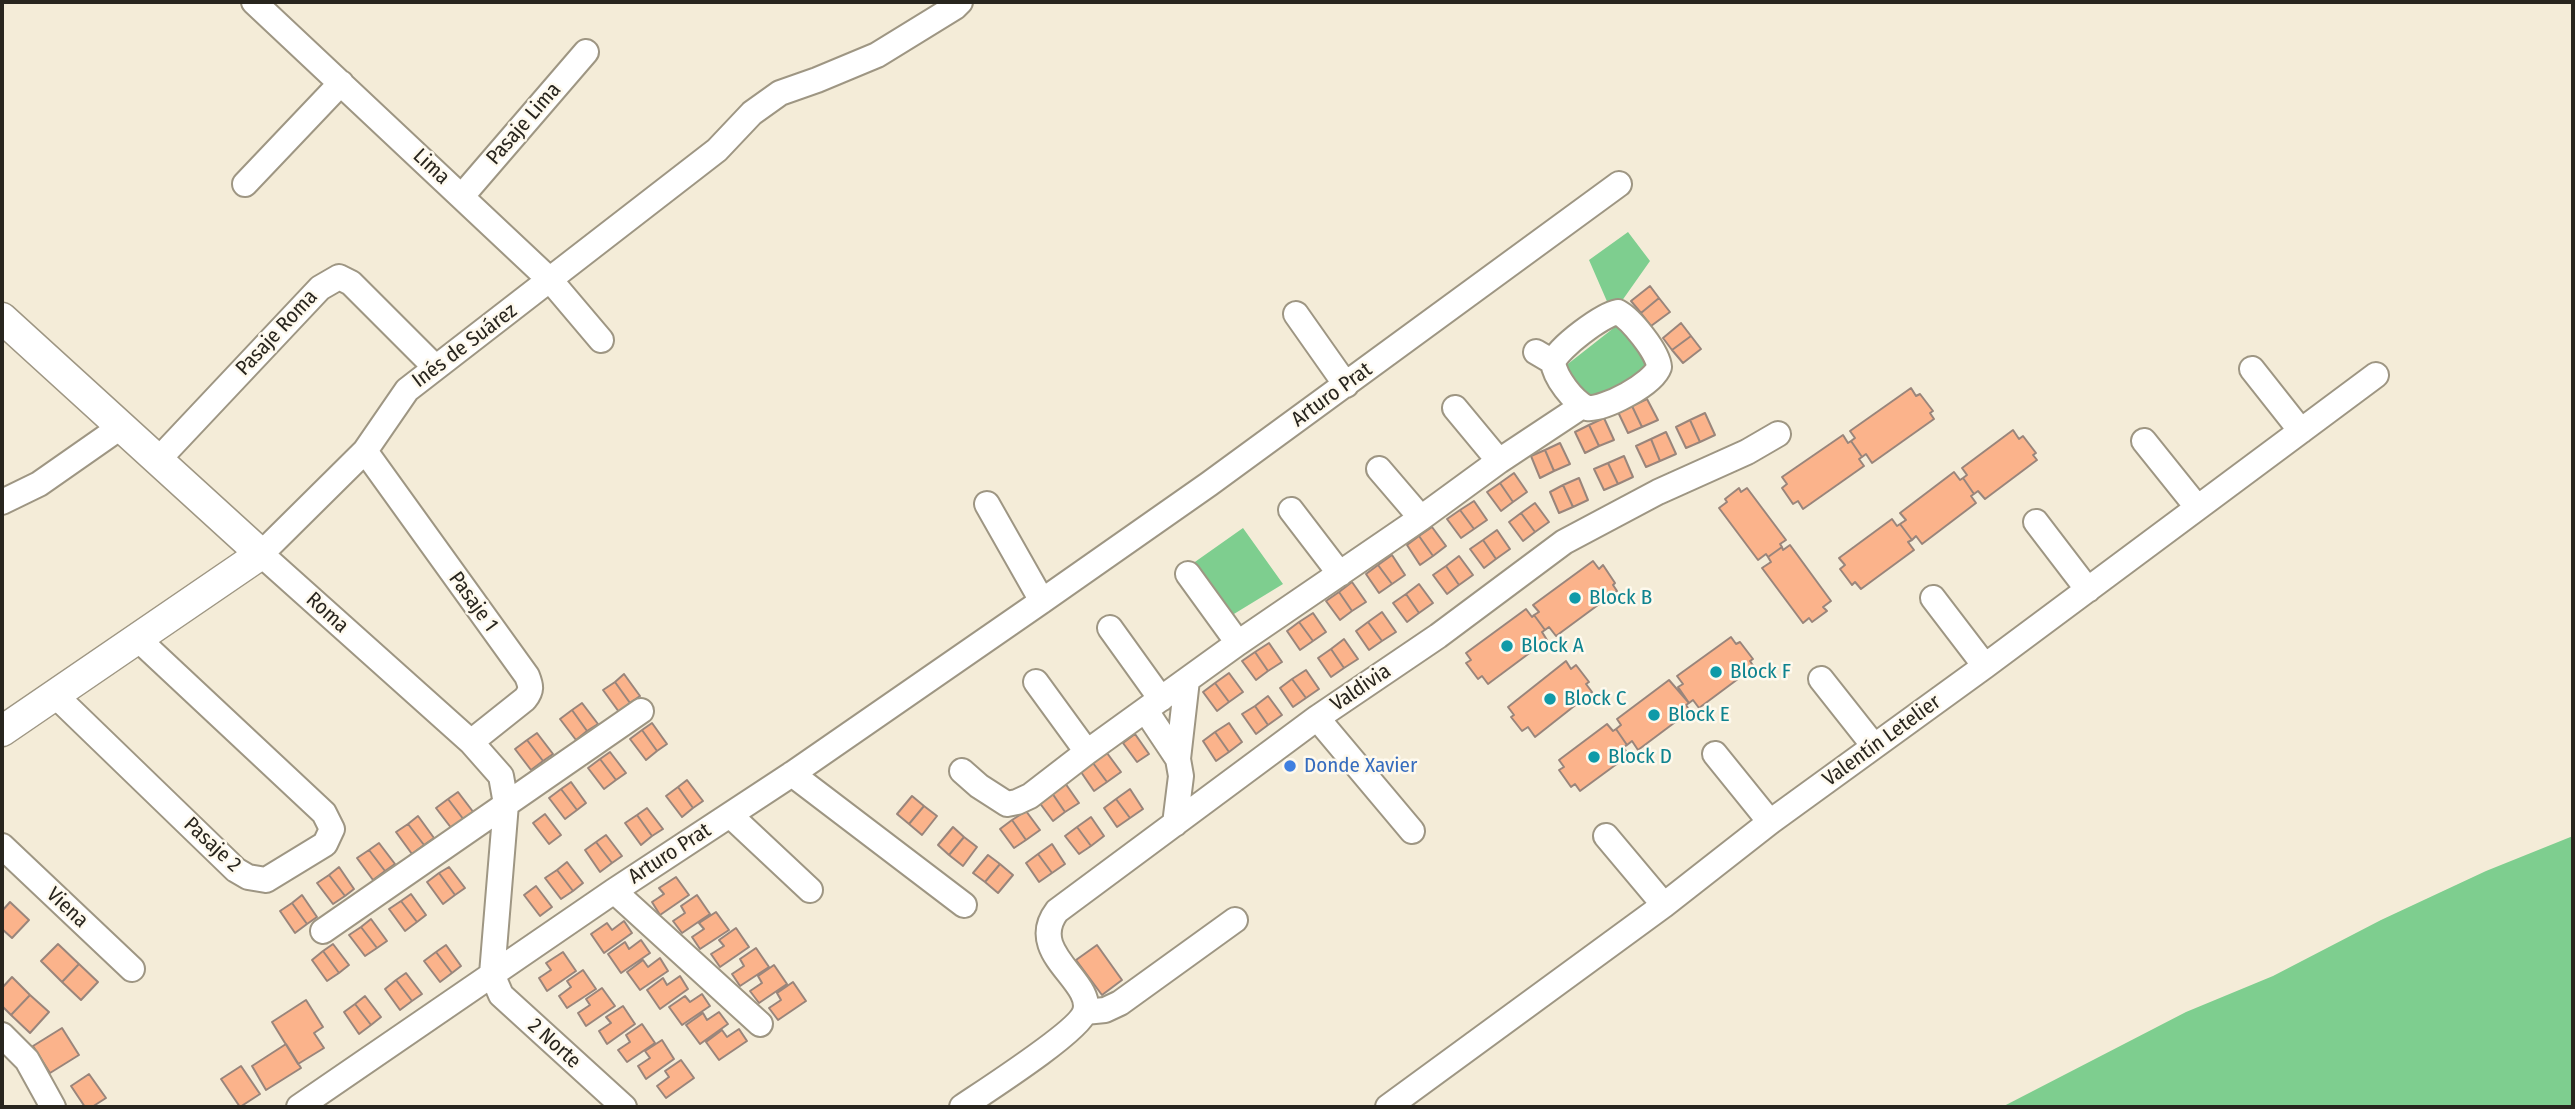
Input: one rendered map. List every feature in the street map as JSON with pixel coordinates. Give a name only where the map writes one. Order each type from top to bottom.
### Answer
[{"type":"street","name":"Lima","points":[[254,2],[551,281],[601,340]]},
{"type":"street","name":"Inés de Suárez","points":[[2,731],[261,554],[365,450],[407,390],[717,150],[752,113],[780,93],[877,55],[960,2]]},
{"type":"street","name":"Pasaje Lima","points":[[462,196],[586,52]]},
{"type":"street","points":[[245,184],[341,83]]},
{"type":"street","name":"Arturo Prat","points":[[299,1107],[614,891],[731,816],[1042,601],[1346,385],[1619,184]]},
{"type":"street","name":"Pasaje Roma","points":[[158,460],[330,280],[339,277],[351,283],[435,367]]},
{"type":"street","points":[[962,771],[1007,804],[1017,802],[1055,778],[1238,643],[1421,518],[1499,461],[1582,406],[1601,408],[1650,380],[1658,372],[1656,356],[1626,318],[1618,312],[1607,314],[1561,350],[1544,357],[1582,406]]},
{"type":"street","points":[[1296,314],[1346,385]]},
{"type":"street","name":"Roma","points":[[2,318],[471,742],[501,776],[506,804],[492,974]]},
{"type":"street","points":[[2252,369],[2301,431]]},
{"type":"street","name":"Valentín Letelier","points":[[1388,1107],[1664,905],[1770,822],[2088,590],[2376,374]]},
{"type":"street","points":[[1455,408],[1499,461]]},
{"type":"street","points":[[2,502],[39,484],[122,426]]},
{"type":"street","name":"Valdivia","points":[[1085,1012],[1085,1004],[1079,990],[1049,944],[1048,927],[1057,911],[1317,718],[1438,636],[1564,542],[1658,492],[1746,452],[1778,434]]},
{"type":"street","points":[[2144,441],[2197,507]]},
{"type":"street","name":"Pasaje 1","points":[[365,450],[527,676],[531,686],[531,692],[525,699],[471,742]]},
{"type":"street","points":[[1379,468],[1421,518]]},
{"type":"street","points":[[987,504],[1042,601]]},
{"type":"street","points":[[1291,510],[1340,574]]},
{"type":"street","points":[[2036,522],[2088,590]]},
{"type":"street","points":[[1188,574],[1238,643]]},
{"type":"street","points":[[1933,598],[1985,666]]},
{"type":"street","points":[[1110,628],[1154,705],[1178,759],[1181,776],[1175,824]]},
{"type":"street","name":"Pasaje 2","points":[[55,695],[226,860],[248,877],[266,880],[325,844],[332,829],[324,813],[138,639]]},
{"type":"street","points":[[1178,759],[1187,680]]},
{"type":"street","points":[[1821,680],[1874,746]]},
{"type":"street","points":[[1037,682],[1087,752]]},
{"type":"street","points":[[323,931],[641,711]]},
{"type":"street","points":[[1317,718],[1412,831]]},
{"type":"street","points":[[1715,754],[1770,822]]},
{"type":"street","points":[[792,774],[964,905]]},
{"type":"street","points":[[731,816],[810,890]]},
{"type":"street","points":[[1606,836],[1664,905]]},
{"type":"street","name":"Viena","points":[[2,846],[132,970]]},
{"type":"street","points":[[614,891],[760,1024]]},
{"type":"street","points":[[962,1107],[1067,1032],[1085,1012],[1105,1010],[1120,1003],[1235,920]]},
{"type":"street","name":"2 Norte","points":[[492,974],[502,995],[624,1107]]},
{"type":"street","points":[[2,1035],[27,1060],[53,1107]]},
{"type":"green space","points":[[1628,232],[1650,261],[1619,305],[1609,306],[1589,260]]},
{"type":"green space","points":[[1620,323],[1652,368],[1591,401],[1564,367]]},
{"type":"green space","points":[[1243,528],[1283,584],[1229,617],[1192,564]]},
{"type":"green space","points":[[2573,836],[2573,1107],[2002,1107],[2186,1012],[2273,976],[2381,920],[2486,871]]},
{"type":"building","points":[[1650,286],[1659,298],[1641,313],[1631,301]]},
{"type":"building","points":[[1659,298],[1670,312],[1651,326],[1641,313]]},
{"type":"building","points":[[1681,323],[1691,336],[1672,350],[1663,338]]},
{"type":"building","points":[[1691,336],[1701,349],[1683,363],[1672,350]]},
{"type":"building","points":[[1911,388],[1916,396],[1920,394],[1933,411],[1930,413],[1934,419],[1872,463],[1866,454],[1862,457],[1851,441],[1855,438],[1850,431]]},
{"type":"building","points":[[1647,399],[1658,420],[1642,427],[1632,406]]},
{"type":"building","points":[[1632,406],[1642,427],[1628,433],[1618,412]]},
{"type":"building","points":[[1705,413],[1715,435],[1700,442],[1690,420]]},
{"type":"building","points":[[1604,418],[1614,440],[1599,446],[1589,425]]},
{"type":"building","points":[[1690,420],[1700,442],[1686,448],[1676,427]]},
{"type":"building","points":[[1589,425],[1599,446],[1585,453],[1575,432]]},
{"type":"building","points":[[2013,430],[2019,439],[2023,436],[2036,453],[2033,455],[2037,460],[1985,499],[1978,491],[1974,494],[1963,478],[1967,475],[1962,468]]},
{"type":"building","points":[[1666,432],[1676,454],[1660,461],[1651,439]]},
{"type":"building","points":[[1843,435],[1848,443],[1851,441],[1862,457],[1859,459],[1864,466],[1803,509],[1798,501],[1793,504],[1782,488],[1787,484],[1782,477]]},
{"type":"building","points":[[1651,439],[1660,461],[1646,467],[1636,446]]},
{"type":"building","points":[[1560,443],[1570,464],[1554,471],[1545,450]]},
{"type":"building","points":[[1545,450],[1554,471],[1540,478],[1531,456]]},
{"type":"building","points":[[1624,456],[1633,477],[1618,484],[1608,463]]},
{"type":"building","points":[[1608,463],[1618,484],[1604,490],[1594,469]]},
{"type":"building","points":[[1954,472],[1960,480],[1963,478],[1974,494],[1971,496],[1976,503],[1922,544],[1916,536],[1912,540],[1900,524],[1906,520],[1900,513]]},
{"type":"building","points":[[1514,473],[1527,492],[1513,502],[1500,483]]},
{"type":"building","points":[[1579,478],[1588,500],[1573,507],[1563,485]]},
{"type":"building","points":[[1500,483],[1513,502],[1501,511],[1487,492]]},
{"type":"building","points":[[1563,485],[1573,507],[1559,513],[1550,492]]},
{"type":"building","points":[[1739,488],[1741,492],[1747,488],[1786,540],[1780,544],[1782,547],[1768,557],[1766,554],[1758,560],[1719,508],[1727,502],[1725,499]]},
{"type":"building","points":[[1474,501],[1487,520],[1474,529],[1460,510]]},
{"type":"building","points":[[1535,503],[1549,522],[1535,532],[1521,513]]},
{"type":"building","points":[[1460,510],[1474,529],[1461,538],[1447,519]]},
{"type":"building","points":[[1521,513],[1535,532],[1523,541],[1509,522]]},
{"type":"building","points":[[1892,519],[1897,526],[1900,524],[1912,540],[1908,542],[1914,550],[1861,589],[1855,582],[1852,585],[1840,569],[1845,565],[1839,558]]},
{"type":"building","points":[[1432,527],[1446,546],[1433,556],[1419,536]]},
{"type":"building","points":[[1497,530],[1510,549],[1496,559],[1483,540]]},
{"type":"building","points":[[1419,536],[1433,556],[1420,565],[1407,545]]},
{"type":"building","points":[[1483,540],[1496,559],[1484,568],[1470,549]]},
{"type":"building","points":[[1790,545],[1831,601],[1823,607],[1827,611],[1812,622],[1809,618],[1803,623],[1762,568],[1771,562],[1768,557]]},
{"type":"building","points":[[1392,555],[1405,575],[1392,584],[1378,565]]},
{"type":"building","points":[[1459,556],[1473,575],[1459,585],[1446,566]]},
{"type":"building","name":"Block B","points":[[1593,561],[1599,569],[1603,565],[1617,591],[1556,636],[1549,627],[1545,630],[1534,615],[1539,612],[1533,605]]},
{"type":"building","points":[[1378,565],[1392,584],[1379,593],[1366,574]]},
{"type":"building","points":[[1446,566],[1459,585],[1447,594],[1433,575]]},
{"type":"building","points":[[1352,582],[1366,602],[1352,611],[1339,592]]},
{"type":"building","points":[[1419,584],[1433,603],[1419,613],[1406,594]]},
{"type":"building","points":[[1339,592],[1352,611],[1340,620],[1326,601]]},
{"type":"building","points":[[1406,594],[1419,613],[1407,622],[1393,603]]},
{"type":"building","name":"Block A","points":[[1526,609],[1545,630],[1542,632],[1547,640],[1488,684],[1482,676],[1478,679],[1466,663],[1471,660],[1466,653]]},
{"type":"building","points":[[1382,612],[1396,632],[1382,641],[1368,622]]},
{"type":"building","points":[[1313,613],[1326,632],[1313,641],[1299,622]]},
{"type":"building","points":[[1299,622],[1313,641],[1300,650],[1287,631]]},
{"type":"building","points":[[1368,622],[1382,641],[1369,650],[1356,631]]},
{"type":"building","name":"Block F","points":[[1731,637],[1736,644],[1740,642],[1753,659],[1750,661],[1754,667],[1699,708],[1693,700],[1689,703],[1678,687],[1683,684],[1677,676]]},
{"type":"building","points":[[1344,639],[1358,659],[1344,668],[1331,649]]},
{"type":"building","points":[[1269,643],[1282,662],[1268,671],[1255,652]]},
{"type":"building","points":[[1331,649],[1344,668],[1331,677],[1318,658]]},
{"type":"building","points":[[1255,652],[1268,671],[1256,680],[1242,661]]},
{"type":"building","name":"Block C","points":[[1566,661],[1571,669],[1576,665],[1589,682],[1586,684],[1592,692],[1535,737],[1528,727],[1522,731],[1511,717],[1514,715],[1508,707]]},
{"type":"building","points":[[1306,670],[1319,689],[1306,698],[1292,679]]},
{"type":"building","points":[[1229,673],[1243,692],[1229,702],[1215,683]]},
{"type":"building","points":[[624,674],[640,696],[630,703],[615,682]]},
{"type":"building","points":[[1292,679],[1306,698],[1293,707],[1280,688]]},
{"type":"building","name":"Block E","points":[[1669,680],[1689,703],[1686,705],[1690,711],[1638,750],[1632,741],[1627,745],[1616,729],[1621,725],[1617,719]]},
{"type":"building","points":[[615,682],[630,703],[619,712],[603,690]]},
{"type":"building","points":[[1215,683],[1229,702],[1217,711],[1203,692]]},
{"type":"building","points":[[1268,696],[1282,715],[1268,725],[1255,706]]},
{"type":"building","points":[[582,703],[598,724],[587,731],[572,710]]},
{"type":"building","points":[[1255,706],[1268,725],[1256,734],[1242,714]]},
{"type":"building","points":[[572,710],[587,731],[576,740],[560,719]]},
{"type":"building","points":[[652,723],[667,744],[657,751],[642,730]]},
{"type":"building","points":[[1229,723],[1242,742],[1229,752],[1215,732]]},
{"type":"building","name":"Block D","points":[[1607,724],[1613,731],[1616,729],[1627,745],[1623,747],[1629,755],[1580,791],[1575,784],[1571,787],[1559,770],[1564,767],[1559,760]]},
{"type":"building","points":[[642,730],[657,751],[646,760],[630,739]]},
{"type":"building","points":[[1215,732],[1229,752],[1216,761],[1203,741]]},
{"type":"building","points":[[537,733],[553,754],[543,761],[527,740]]},
{"type":"building","points":[[1135,734],[1149,754],[1137,762],[1123,743]]},
{"type":"building","points":[[527,740],[543,761],[531,770],[515,749]]},
{"type":"building","points":[[610,752],[626,773],[616,780],[600,759]]},
{"type":"building","points":[[1107,753],[1121,772],[1107,782],[1093,763]]},
{"type":"building","points":[[600,759],[616,780],[604,789],[588,768]]},
{"type":"building","points":[[1093,763],[1107,782],[1094,791],[1081,772]]},
{"type":"building","points":[[687,780],[703,801],[693,808],[678,787]]},
{"type":"building","points":[[571,782],[586,803],[577,810],[561,789]]},
{"type":"building","points":[[1065,783],[1079,803],[1065,812],[1052,793]]},
{"type":"building","points":[[678,787],[693,808],[682,817],[666,796]]},
{"type":"building","points":[[561,789],[577,810],[565,819],[549,798]]},
{"type":"building","points":[[1130,789],[1143,809],[1130,818],[1116,799]]},
{"type":"building","points":[[458,792],[474,813],[464,820],[448,799]]},
{"type":"building","points":[[1052,793],[1065,812],[1053,821],[1039,802]]},
{"type":"building","points":[[912,796],[924,806],[909,824],[897,814]]},
{"type":"building","points":[[448,799],[464,820],[452,829],[436,808]]},
{"type":"building","points":[[1116,799],[1130,818],[1117,827],[1104,808]]},
{"type":"building","points":[[924,806],[937,816],[922,835],[909,824]]},
{"type":"building","points":[[647,808],[663,829],[652,836],[637,815]]},
{"type":"building","points":[[1026,811],[1040,830],[1026,840],[1012,820]]},
{"type":"building","points":[[545,814],[561,835],[549,844],[533,823]]},
{"type":"building","points":[[637,815],[652,836],[641,845],[625,823]]},
{"type":"building","points":[[418,816],[434,838],[424,845],[408,824]]},
{"type":"building","points":[[1091,817],[1104,836],[1091,846],[1077,827]]},
{"type":"building","points":[[1012,820],[1026,840],[1014,848],[1000,829]]},
{"type":"building","points":[[408,824],[424,845],[412,854],[396,832]]},
{"type":"building","points":[[953,827],[964,837],[949,855],[938,845]]},
{"type":"building","points":[[1077,827],[1091,846],[1079,854],[1065,836]]},
{"type":"building","points":[[606,835],[622,856],[612,863],[596,842]]},
{"type":"building","points":[[964,837],[977,847],[963,866],[949,855]]},
{"type":"building","points":[[596,842],[612,863],[600,872],[585,850]]},
{"type":"building","points":[[379,843],[395,864],[385,871],[369,850]]},
{"type":"building","points":[[1052,844],[1065,864],[1052,873],[1038,854]]},
{"type":"building","points":[[369,850],[385,871],[373,880],[357,858]]},
{"type":"building","points":[[1038,854],[1052,873],[1039,882],[1026,863]]},
{"type":"building","points":[[988,855],[1000,864],[985,882],[973,873]]},
{"type":"building","points":[[567,862],[583,883],[573,891],[557,870]]},
{"type":"building","points":[[1000,864],[1013,875],[998,893],[985,882]]},
{"type":"building","points":[[339,867],[354,889],[345,896],[329,875]]},
{"type":"building","points":[[449,867],[465,888],[455,895],[439,873]]},
{"type":"building","points":[[557,870],[573,891],[561,899],[545,878]]},
{"type":"building","points":[[439,873],[455,895],[443,904],[427,882]]},
{"type":"building","points":[[329,875],[345,896],[333,904],[317,883]]},
{"type":"building","points":[[676,877],[689,895],[660,915],[652,902],[664,894],[659,888]]},
{"type":"building","points":[[536,886],[552,907],[540,916],[524,895]]},
{"type":"building","points":[[411,894],[426,915],[417,922],[401,901]]},
{"type":"building","points":[[302,895],[317,917],[307,924],[292,903]]},
{"type":"building","points":[[697,895],[710,914],[682,933],[673,921],[685,913],[681,906]]},
{"type":"building","points":[[401,901],[417,922],[405,931],[389,909]]},
{"type":"building","points":[[10,902],[29,920],[12,938],[2,929],[2,911]]},
{"type":"building","points":[[292,903],[307,924],[295,933],[280,911]]},
{"type":"building","points":[[716,912],[729,930],[700,949],[692,937],[704,929],[699,923]]},
{"type":"building","points":[[371,919],[387,941],[377,948],[361,927]]},
{"type":"building","points":[[624,921],[632,933],[604,953],[591,934],[607,923],[612,930]]},
{"type":"building","points":[[361,927],[377,948],[365,956],[349,935]]},
{"type":"building","points":[[736,928],[749,947],[720,967],[711,954],[724,946],[719,940]]},
{"type":"building","points":[[641,940],[650,953],[621,973],[608,954],[625,942],[629,949]]},
{"type":"building","points":[[58,944],[79,964],[62,982],[41,961]]},
{"type":"building","points":[[333,944],[349,965],[339,973],[323,951]]},
{"type":"building","points":[[446,945],[461,966],[452,973],[436,952]]},
{"type":"building","points":[[1097,945],[1122,980],[1102,995],[1076,960]]},
{"type":"building","points":[[756,948],[769,967],[740,986],[732,974],[744,966],[740,959]]},
{"type":"building","points":[[323,951],[339,973],[327,981],[312,960]]},
{"type":"building","points":[[436,952],[452,973],[440,982],[424,961]]},
{"type":"building","points":[[563,952],[576,971],[547,991],[539,978],[551,970],[546,963]]},
{"type":"building","points":[[660,958],[668,971],[640,990],[627,972],[643,960],[648,967]]},
{"type":"building","points":[[79,964],[98,982],[81,1000],[62,982]]},
{"type":"building","points":[[774,965],[787,984],[759,1003],[750,991],[762,983],[758,976]]},
{"type":"building","points":[[583,970],[596,989],[567,1008],[559,996],[571,987],[567,981]]},
{"type":"building","points":[[406,973],[422,994],[412,1001],[396,980]]},
{"type":"building","points":[[680,976],[688,989],[660,1009],[647,990],[663,978],[667,985]]},
{"type":"building","points":[[12,977],[30,995],[11,1015],[2,1006],[2,988]]},
{"type":"building","points":[[396,980],[412,1001],[400,1010],[385,989]]},
{"type":"building","points":[[793,982],[806,1001],[778,1020],[769,1008],[781,1000],[777,993]]},
{"type":"building","points":[[602,988],[615,1006],[586,1026],[578,1013],[590,1005],[586,999]]},
{"type":"building","points":[[702,994],[710,1006],[682,1025],[669,1007],[685,996],[690,1002]]},
{"type":"building","points":[[30,995],[49,1012],[30,1033],[11,1015]]},
{"type":"building","points":[[365,996],[381,1017],[371,1025],[355,1004]]},
{"type":"building","points":[[306,1000],[323,1027],[314,1033],[324,1048],[298,1064],[272,1022]]},
{"type":"building","points":[[355,1004],[371,1025],[359,1034],[344,1012]]},
{"type":"building","points":[[623,1006],[635,1024],[607,1044],[599,1031],[611,1023],[606,1017]]},
{"type":"building","points":[[719,1012],[728,1024],[700,1044],[686,1025],[703,1013],[707,1020]]},
{"type":"building","points":[[642,1024],[655,1043],[627,1062],[618,1050],[630,1042],[626,1035]]},
{"type":"building","points":[[62,1028],[79,1055],[50,1073],[33,1046]]},
{"type":"building","points":[[739,1029],[747,1041],[719,1060],[706,1042],[722,1030],[727,1037]]},
{"type":"building","points":[[662,1040],[674,1059],[646,1079],[638,1066],[650,1058],[645,1051]]},
{"type":"building","points":[[286,1044],[301,1068],[266,1090],[252,1066]]},
{"type":"building","points":[[681,1060],[694,1078],[666,1098],[657,1086],[669,1077],[665,1071]]},
{"type":"building","points":[[241,1066],[260,1094],[240,1107],[221,1079]]},
{"type":"building","points":[[89,1074],[106,1098],[92,1107],[85,1107],[71,1086]]},
{"type":"place","name":"Block B","points":[[1575,598]]},
{"type":"place","name":"Block A","points":[[1507,646]]},
{"type":"place","name":"Block F","points":[[1716,672]]},
{"type":"place","name":"Block C","points":[[1550,699]]},
{"type":"place","name":"Block E","points":[[1654,715]]},
{"type":"place","name":"Block D","points":[[1594,757]]},
{"type":"place","name":"Donde Xavier","points":[[1290,766]]}]
